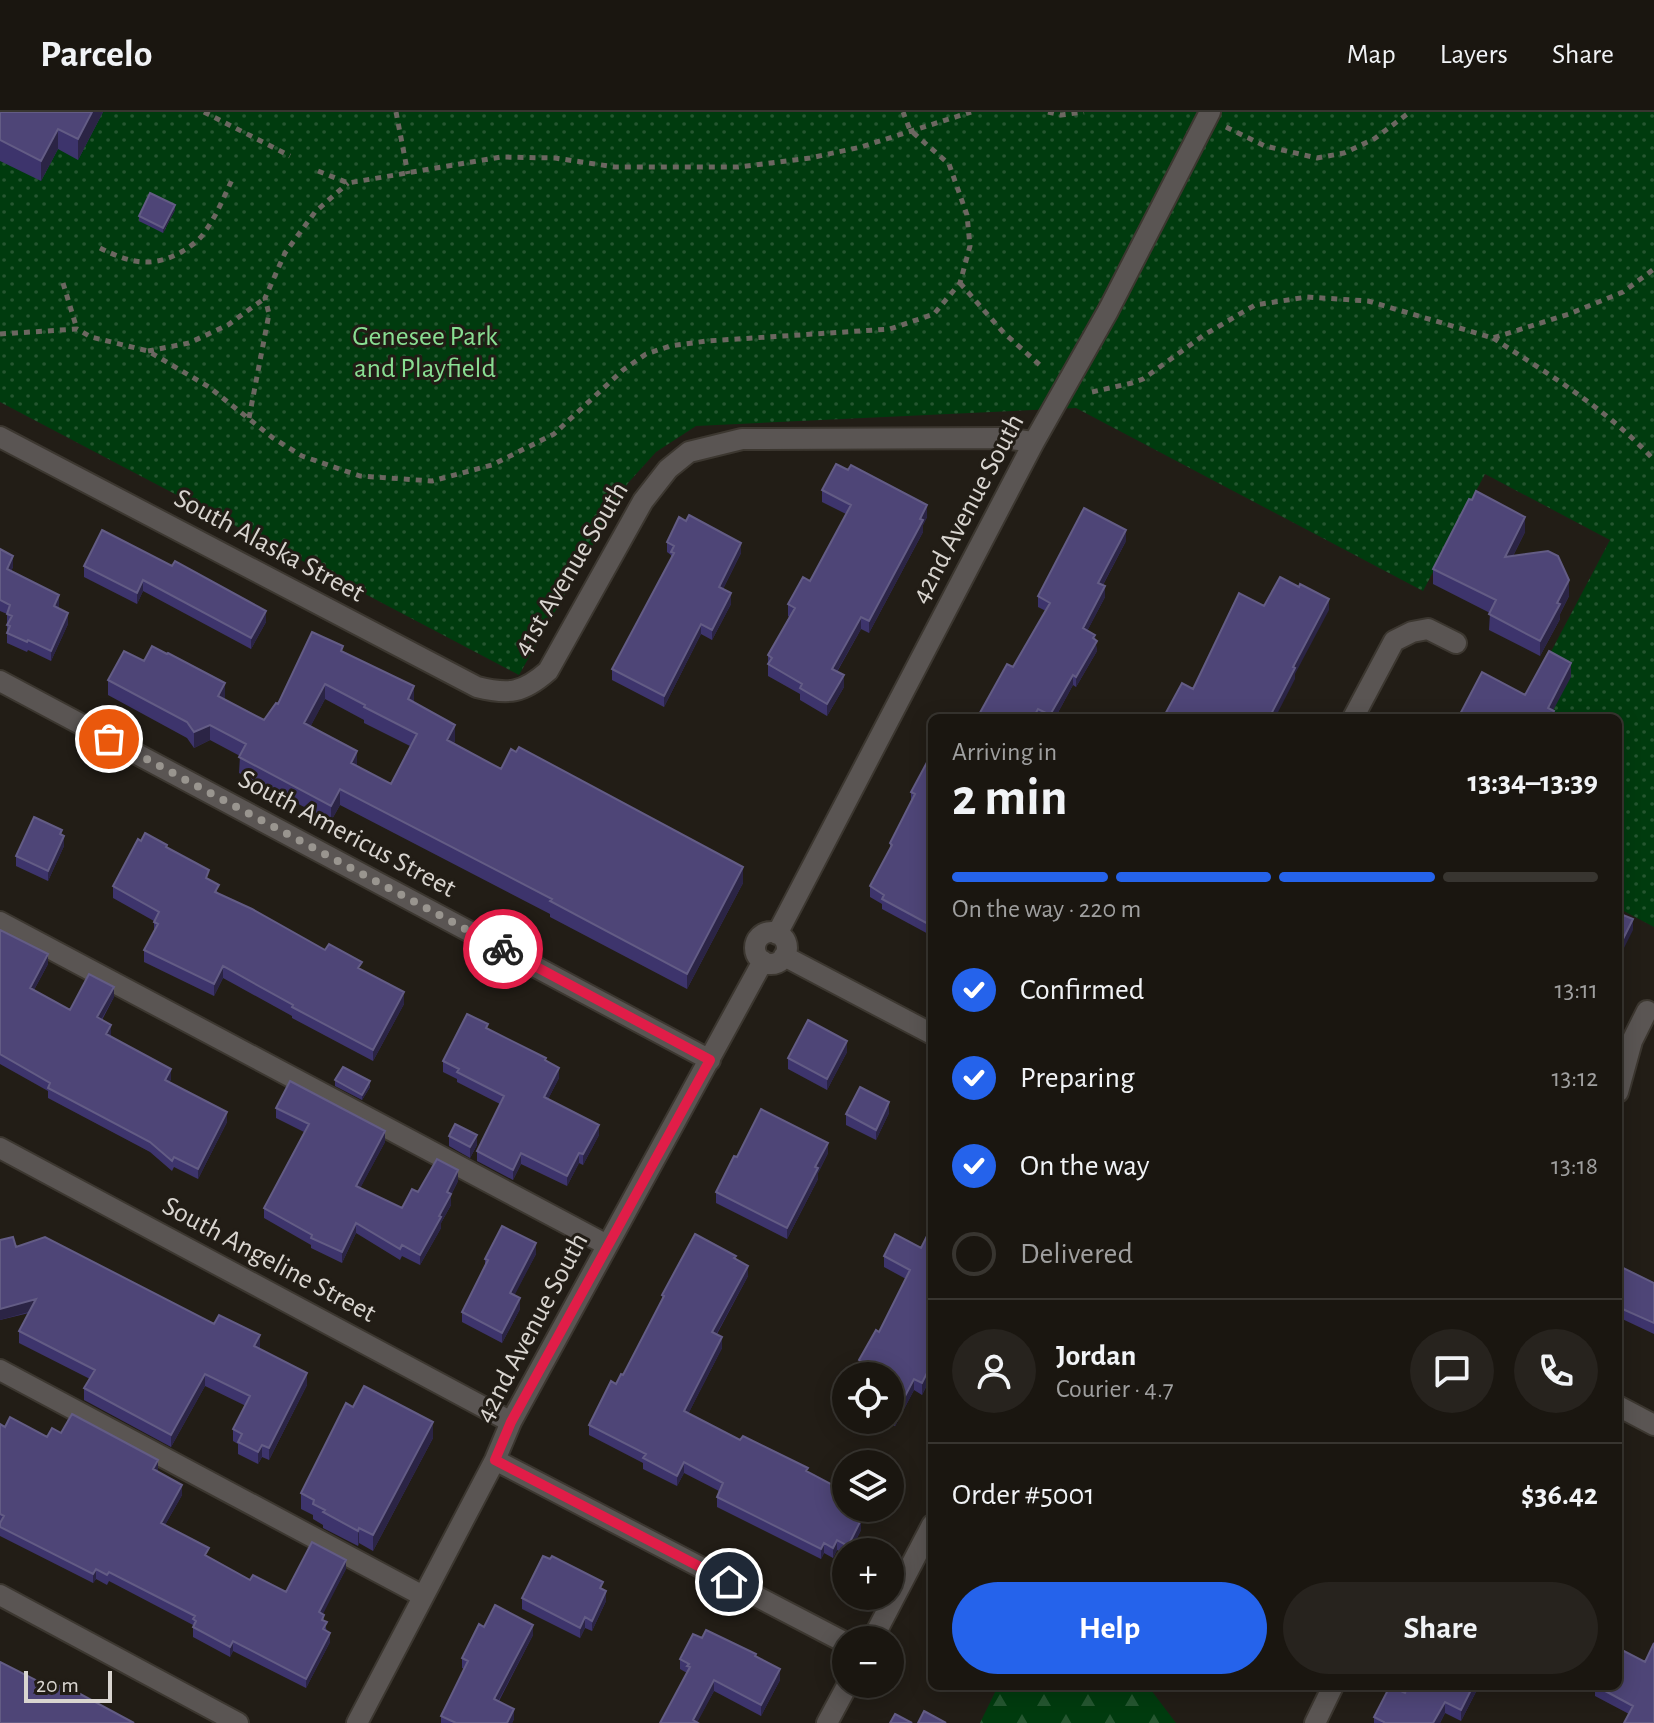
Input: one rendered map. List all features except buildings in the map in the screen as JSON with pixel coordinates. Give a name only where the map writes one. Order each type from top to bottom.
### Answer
[{"type":"street","name":"42nd Avenue South","points":[[777,934],[1034,442],[1214,117]]},
{"type":"street","name":"South Alaska Street","points":[[0,437],[477,687],[496,692],[516,691]]},
{"type":"street","name":"41st Avenue South","points":[[516,691],[533,684],[548,671],[643,501],[668,469],[689,452],[742,439],[1002,438],[1034,442]]},
{"type":"street","points":[[1355,714],[1394,641],[1412,632],[1428,629],[1456,643]]},
{"type":"street","name":"South Americus Street","points":[[0,681],[710,1060]]},
{"type":"street","points":[[0,922],[607,1245]]},
{"type":"street","points":[[764,934],[777,934],[786,942],[784,956],[775,963],[763,961],[756,951],[757,941],[764,934]]},
{"type":"street","points":[[784,956],[928,1032]]},
{"type":"street","name":"42nd Avenue South","points":[[357,1723],[495,1460],[511,1422],[763,961]]},
{"type":"street","points":[[1622,1077],[1632,1041],[1647,1011]]},
{"type":"street","name":"South Angeline Street","points":[[0,1148],[511,1422]]},
{"type":"street","points":[[0,1370],[423,1596]]},
{"type":"street","points":[[1622,1408],[1654,1425]]},
{"type":"street","points":[[495,1460],[832,1636]]},
{"type":"street","points":[[879,1626],[928,1533]]},
{"type":"street","points":[[0,1595],[238,1723]]},
{"type":"street","points":[[1315,1723],[1331,1690]]},
{"type":"street","points":[[827,1723],[840,1698]]},
{"type":"path","points":[[204,112],[290,156]]},
{"type":"path","points":[[396,112],[408,174]]},
{"type":"path","points":[[0,334],[77,329],[91,337],[148,351],[209,387],[273,438],[302,456],[360,476],[432,481],[492,465],[554,434],[623,370],[646,354],[670,346],[890,329],[934,314],[960,283],[970,246],[967,215],[949,164],[910,130],[903,112]]},
{"type":"path","points":[[318,171],[348,183],[501,157],[555,158],[615,167],[738,167],[810,158],[861,147],[971,112]]},
{"type":"path","points":[[1048,112],[1061,115],[1084,112]]},
{"type":"path","points":[[1214,117],[1265,146],[1317,158],[1344,153],[1374,139],[1410,112]]},
{"type":"path","points":[[100,248],[139,262],[171,257],[205,233],[232,180]]},
{"type":"path","points":[[148,351],[189,343],[228,325],[265,298],[285,253],[315,212],[348,183]]},
{"type":"path","points":[[1493,338],[1569,314],[1623,292],[1654,269]]},
{"type":"path","points":[[63,283],[77,329]]},
{"type":"path","points":[[960,283],[1003,332],[1041,366]]},
{"type":"path","points":[[1092,392],[1143,379],[1204,335],[1255,305],[1307,297],[1368,301],[1493,338],[1580,394],[1654,460]]},
{"type":"path","points":[[249,419],[269,314],[265,298]]},
{"type":"green space","name":"Genesee Park and Playfield","points":[[0,112],[1654,112],[1654,927],[1622,910],[1622,714],[1554,714],[1526,699],[1610,540],[1485,474],[1423,591],[1076,408],[696,426],[656,452],[628,483],[519,675],[0,402]]},
{"type":"green space","points":[[996,1690],[1151,1690],[1176,1723],[980,1723]]},
{"type":"way so far","points":[[109,739],[503,949]]},
{"type":"route","points":[[503,949],[710,1060],[511,1422],[495,1460],[729,1582]]}]
